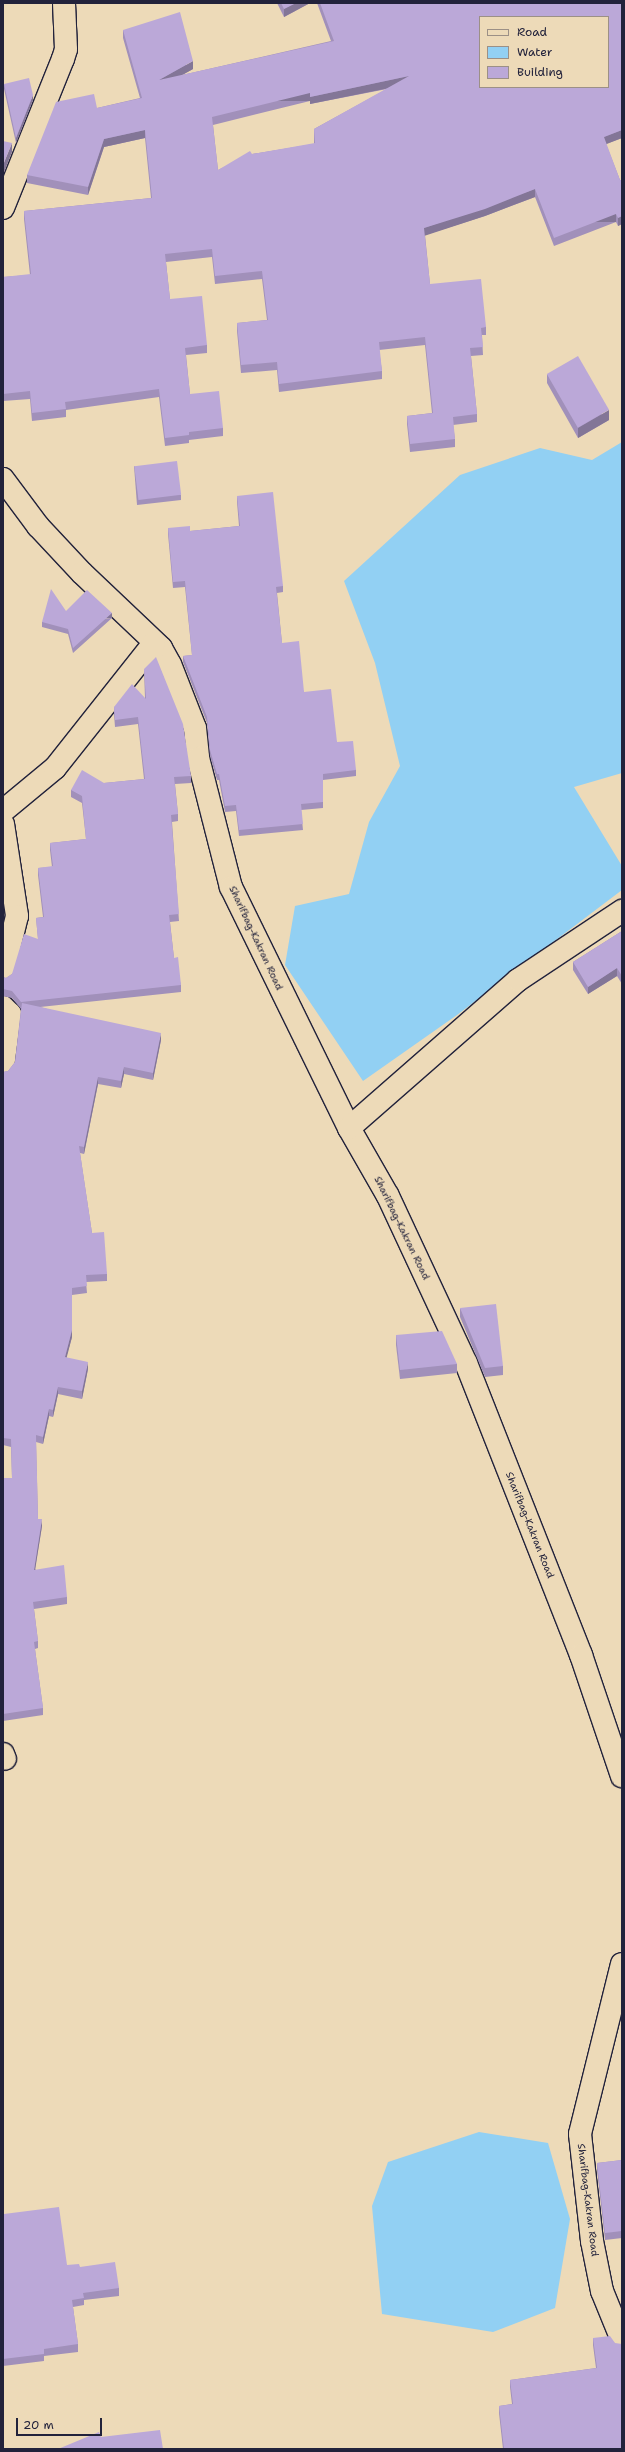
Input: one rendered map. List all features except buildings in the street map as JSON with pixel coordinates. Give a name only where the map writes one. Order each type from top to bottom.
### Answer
[{"type":"street","points":[[3,208],[66,49],[64,3]]},
{"type":"street","name":"Sharifbag-Kakran Road","points":[[3,479],[38,526],[82,573],[154,643],[170,664],[195,728],[198,758],[231,887],[349,1128],[388,1196],[466,1363],[581,1656],[622,1776]]},
{"type":"street","points":[[3,811],[55,768],[154,643]]},
{"type":"street","points":[[3,824],[16,916],[3,973]]},
{"type":"street","points":[[349,1128],[518,980],[622,911]]},
{"type":"street","points":[[3,1007],[10,1014],[3,1067]]},
{"type":"street","name":"Sharifbag-Kakran Road","points":[[622,1964],[580,2134],[592,2241],[602,2291],[622,2340]]},
{"type":"water","points":[[622,442],[622,773],[574,787],[622,866],[622,890],[457,1015],[363,1081],[285,965],[295,906],[349,894],[369,822],[400,766],[375,663],[344,581],[460,475],[540,448],[592,460]]},
{"type":"water","points":[[479,2132],[548,2143],[570,2219],[555,2308],[493,2332],[382,2314],[372,2206],[388,2162]]}]
